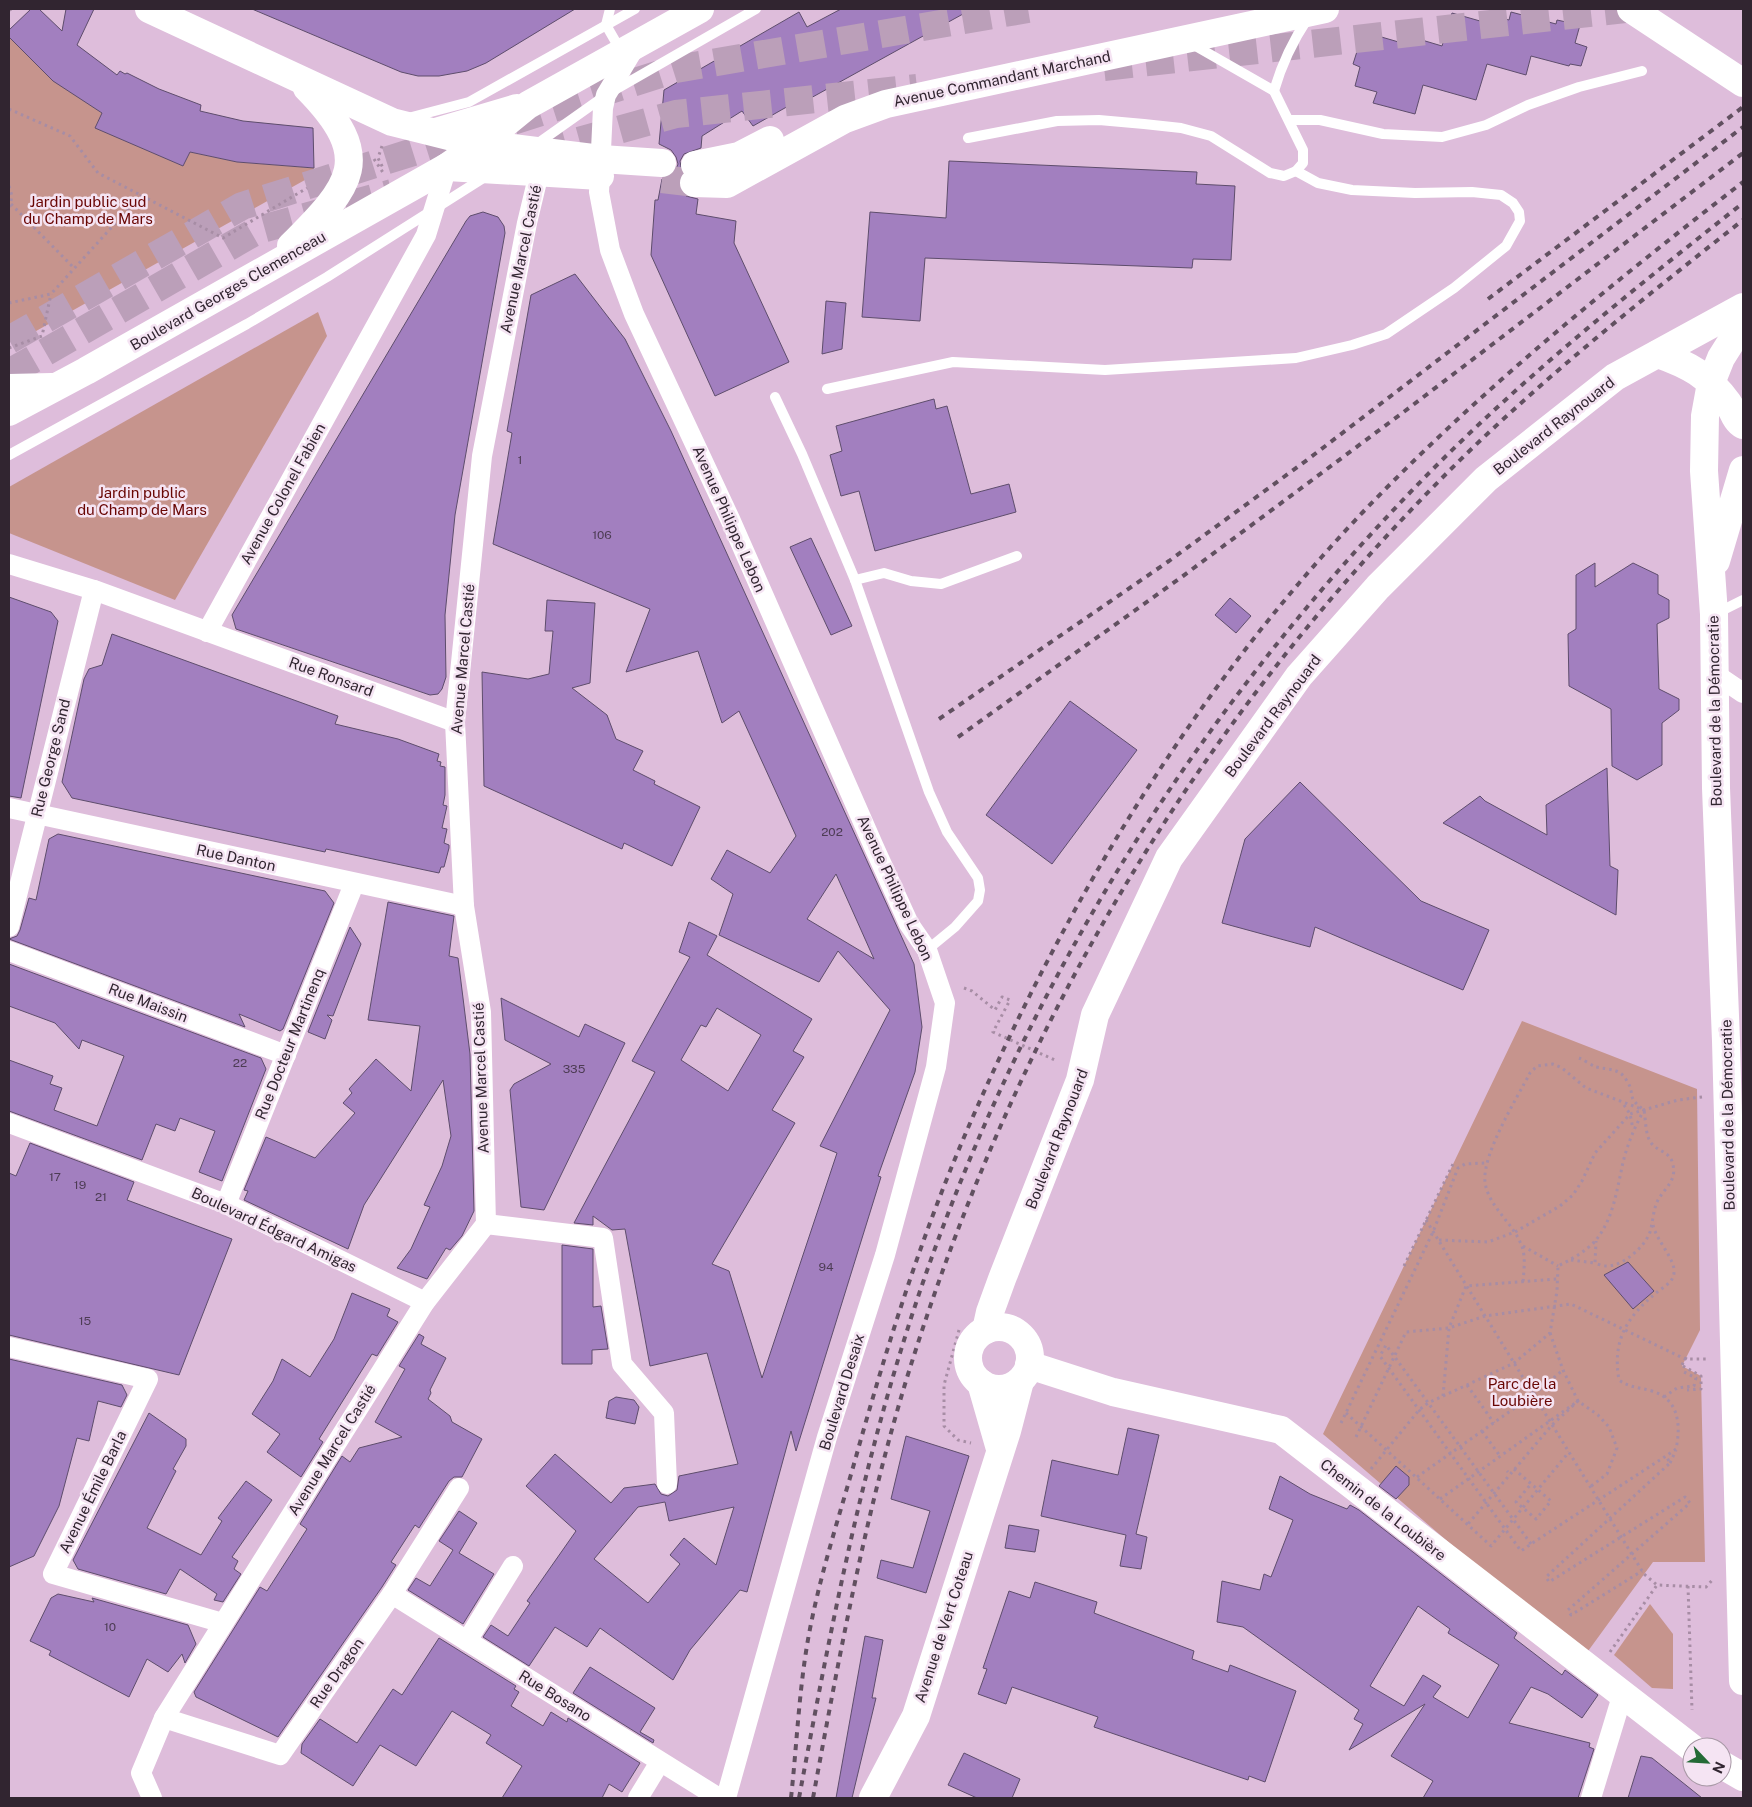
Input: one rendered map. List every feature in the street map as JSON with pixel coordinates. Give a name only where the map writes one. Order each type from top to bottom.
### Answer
[{"type":"main road","points":[[149,9],[298,80],[392,122],[480,144],[533,162],[662,171]]},
{"type":"main road","points":[[436,132],[528,105],[700,9]]},
{"type":"main road","name":"Avenue Commandant Marchand","points":[[1246,9],[1042,53],[850,99],[739,156],[694,174],[727,184],[845,119],[886,104],[1319,10]]},
{"type":"main road","points":[[1631,9],[1739,74]]},
{"type":"main road","points":[[1660,9],[1739,74]]},
{"type":"main road","points":[[268,268],[314,222],[336,196],[344,183],[350,164],[347,145],[339,126],[322,104],[298,80]]},
{"type":"main road","name":"Boulevard Georges Clemenceau","points":[[9,412],[447,167],[480,144],[528,105]]},
{"type":"main road","points":[[447,167],[495,170],[533,162]]},
{"type":"main road","name":"Boulevard Raynouard","points":[[1002,1279],[1080,1080],[1095,1015],[1169,858],[1299,676],[1378,587],[1486,479],[1615,376],[1743,306]]},
{"type":"main road","name":"Boulevard de la Démocratie","points":[[1743,323],[1721,358],[1711,383],[1705,416],[1704,471],[1714,614],[1716,788],[1735,1040],[1734,1579],[1743,1681]]},
{"type":"main road","points":[[1658,354],[1699,371],[1729,403],[1739,423],[1743,425]]},
{"type":"main road","points":[[9,388],[56,387]]},
{"type":"main road","name":"Boulevard de la Démocratie","points":[[1711,580],[1743,470]]},
{"type":"main road","points":[[974,1328],[990,1312],[1002,1279]]},
{"type":"main road","points":[[974,1328],[977,1336],[968,1355],[973,1376],[990,1388],[1001,1389],[1011,1386],[1025,1373],[1028,1347],[1017,1333],[1002,1279]]},
{"type":"main road","points":[[974,1328],[1002,1328],[1017,1333]]},
{"type":"main road","name":"Avenue de Vert Coteau","points":[[873,1798],[916,1716],[1025,1373]]},
{"type":"main road","name":"Chemin de la Loubière","points":[[1025,1373],[1281,1430],[1682,1740]]},
{"type":"main road","points":[[981,1383],[1000,1450]]},
{"type":"main road","points":[[1732,1771],[1743,1777]]},
{"type":"street","name":"Avenue Philippe Lebon","points":[[629,48],[606,94],[601,126],[599,192],[610,250],[634,314],[730,519],[909,924],[927,950],[938,984]]},
{"type":"street","name":"Avenue Marcel Castié","points":[[152,1798],[141,1773],[164,1718],[425,1302],[486,1224],[481,1012],[464,906],[455,722],[482,456],[527,223],[533,162]]},
{"type":"street","name":"Avenue Colonel Fabien","points":[[207,632],[426,235],[447,167]]},
{"type":"street","points":[[9,564],[94,590],[207,632]]},
{"type":"street","name":"Rue George Sand","points":[[9,927],[94,590]]},
{"type":"street","name":"Rue Ronsard","points":[[207,632],[455,722]]},
{"type":"street","points":[[1715,674],[1743,692]]},
{"type":"street","name":"Rue Danton","points":[[9,808],[354,884],[464,906]]},
{"type":"street","name":"Rue Docteur Martinenq","points":[[226,1204],[354,884]]},
{"type":"street","name":"Rue Maissin","points":[[9,951],[286,1055]]},
{"type":"street","name":"Boulevard Desaix","points":[[726,1798],[824,1446],[885,1255],[936,1067],[945,1003],[938,984]]},
{"type":"street","name":"Boulevard Édgard Amigas","points":[[9,1123],[226,1204],[425,1302]]},
{"type":"street","points":[[486,1224],[603,1238],[622,1364],[664,1413],[667,1484]]},
{"type":"street","name":"Avenue Émile Barla","points":[[9,1347],[148,1380],[53,1574],[224,1623]]},
{"type":"street","name":"Rue Dragon","points":[[164,1718],[280,1755],[392,1594],[459,1488]]},
{"type":"street","points":[[467,1641],[513,1566]]},
{"type":"street","name":"Rue Bosano","points":[[392,1594],[719,1798]]},
{"type":"street","points":[[1591,1798],[1623,1693]]},
{"type":"street","points":[[638,1798],[660,1762]]},
{"type":"lane","points":[[606,25],[610,9]]},
{"type":"lane","points":[[392,122],[469,102],[635,9]]},
{"type":"lane","points":[[533,162],[606,94],[756,9]]},
{"type":"lane","points":[[1274,91],[1282,61],[1291,43],[1319,10]]},
{"type":"lane","points":[[606,25],[629,48]]},
{"type":"lane","points":[[968,138],[1057,121],[1099,120],[1144,124],[1181,128],[1211,136],[1270,173],[1284,176],[1296,171],[1302,163],[1303,150],[1274,91],[1185,40]]},
{"type":"lane","points":[[1289,120],[1320,120],[1383,134],[1442,137],[1486,124],[1528,105],[1579,87],[1642,71]]},
{"type":"lane","points":[[9,455],[247,324],[433,211],[495,170]]},
{"type":"lane","points":[[828,389],[953,362],[1114,369],[1296,358],[1352,345],[1386,334],[1446,294],[1506,246],[1520,221],[1519,212],[1513,203],[1501,195],[1472,192],[1415,193],[1352,190],[1318,183],[1296,171]]},
{"type":"lane","points":[[775,397],[802,454],[855,580],[929,792],[947,832],[978,878],[980,890],[978,901],[955,927],[927,950]]},
{"type":"lane","points":[[855,580],[884,573],[911,581],[941,584],[1017,556]]},
{"type":"lane","points":[[1714,614],[1743,600]]},
{"type":"path","points":[[9,110],[70,136],[98,173],[223,238],[316,183]]},
{"type":"path","points":[[350,164],[375,159],[397,196]]},
{"type":"path","points":[[9,186],[12,196],[9,210]]},
{"type":"path","points":[[9,348],[42,336],[51,294],[141,195]]},
{"type":"path","points":[[11,204],[74,268]]},
{"type":"path","points":[[9,303],[51,294]]},
{"type":"path","points":[[972,991],[995,1010],[1002,997],[1010,1000],[993,1032],[1062,1064]]},
{"type":"path","points":[[1571,1260],[1607,1266],[1620,1263],[1632,1254],[1649,1235],[1658,1200],[1671,1184],[1674,1174],[1673,1164],[1668,1154],[1653,1145],[1648,1138],[1644,1110],[1634,1103],[1628,1082],[1620,1073],[1610,1068],[1596,1067],[1579,1058]]},
{"type":"path","points":[[1523,1282],[1522,1246],[1515,1232],[1490,1198],[1485,1182],[1485,1163],[1530,1073],[1537,1066],[1553,1064],[1562,1068],[1586,1088],[1644,1110]]},
{"type":"path","points":[[1438,1240],[1488,1242],[1515,1232],[1560,1206],[1572,1195],[1582,1181],[1595,1153],[1630,1114],[1678,1100],[1697,1098]]},
{"type":"path","points":[[1624,1104],[1630,1114],[1634,1130]]},
{"type":"path","points":[[1558,1266],[1571,1260],[1596,1240],[1615,1205],[1621,1170],[1634,1130],[1644,1110]]},
{"type":"path","points":[[1341,1423],[1433,1232],[1458,1168],[1465,1164],[1485,1163]]},
{"type":"path","points":[[1404,1266],[1453,1164]]},
{"type":"path","points":[[1426,1220],[1642,1571],[1656,1585],[1706,1587],[1734,1579]]},
{"type":"path","points":[[1642,1571],[1571,1615],[1568,1610],[1690,1504],[1685,1497],[1549,1582],[1546,1577],[1670,1464],[1676,1449],[1679,1435],[1679,1419],[1672,1405],[1664,1397],[1653,1392],[1634,1389],[1619,1380],[1616,1366],[1618,1350],[1628,1320],[1669,1284],[1674,1276],[1674,1267],[1655,1235],[1653,1222]]},
{"type":"path","points":[[1595,1263],[1596,1240]]},
{"type":"path","points":[[1522,1246],[1558,1266]]},
{"type":"path","points":[[1558,1266],[1555,1305],[1550,1333],[1563,1370],[1578,1402],[1598,1415],[1609,1427],[1617,1448],[1607,1474],[1590,1487]]},
{"type":"path","points":[[1466,1286],[1557,1279]]},
{"type":"path","points":[[1444,1396],[1449,1328],[1466,1286]]},
{"type":"path","points":[[1356,1437],[1406,1332],[1449,1328],[1485,1316],[1571,1304],[1685,1359],[1714,1359]]},
{"type":"path","points":[[974,1328],[944,1386],[944,1426],[958,1440],[1000,1450]]},
{"type":"path","points":[[1368,1473],[1419,1410],[1428,1403],[1514,1363],[1550,1333]]},
{"type":"path","points":[[1531,1544],[1386,1345],[1380,1356],[1521,1550],[1531,1544],[1676,1449]]},
{"type":"path","points":[[1687,1390],[1701,1389],[1701,1376],[1682,1366],[1688,1354]]},
{"type":"path","points":[[1417,1477],[1533,1395],[1563,1370]]},
{"type":"path","points":[[1664,1397],[1677,1388],[1694,1386],[1696,1378],[1684,1372]]},
{"type":"path","points":[[1467,1385],[1494,1423]]},
{"type":"path","points":[[1440,1499],[1549,1420],[1578,1402]]},
{"type":"path","points":[[1468,1524],[1552,1425],[1578,1402]]},
{"type":"path","points":[[1346,1413],[1491,1546],[1569,1452]]},
{"type":"path","points":[[1482,1431],[1500,1456]]},
{"type":"path","points":[[1666,1456],[1670,1464]]},
{"type":"path","points":[[1514,1469],[1551,1501],[1536,1519],[1516,1502],[1531,1484]]},
{"type":"path","points":[[1607,1656],[1656,1585]]},
{"type":"path","points":[[1688,1586],[1692,1710]]},
{"type":"green space","name":"Jardin public sud du Champ de Mars","points":[[9,37],[55,81],[102,113],[96,128],[183,166],[190,152],[237,162],[314,168],[312,176],[29,335],[9,342]]},
{"type":"green space","name":"Jardin public du Champ de Mars","points":[[318,312],[327,336],[175,600],[9,533],[9,487]]},
{"type":"green space","name":"Parc de la Loubière","points":[[1522,1021],[1697,1089],[1700,1330],[1682,1366],[1701,1376],[1705,1562],[1653,1562],[1583,1658],[1323,1434]]},
{"type":"green space","points":[[1650,1604],[1673,1634],[1673,1689],[1652,1688],[1614,1655]]},
{"type":"building","points":[[31,9],[39,9],[62,31],[66,9],[94,9],[77,45],[117,75],[120,71],[125,74],[127,73],[159,89],[201,105],[200,111],[243,121],[313,128],[314,168],[237,162],[190,152],[183,166],[95,128],[102,113],[53,81],[9,37],[9,30]]},
{"type":"building","points":[[252,9],[575,9],[486,63],[467,71],[439,76],[418,76],[401,72]]},
{"type":"building","points":[[841,9],[972,9],[809,99],[806,96],[753,126],[742,111],[702,136],[701,148],[684,154],[680,161],[682,173],[678,182],[680,190],[686,196],[698,199],[696,214],[736,221],[734,243],[789,362],[715,396],[651,255],[655,200],[658,200],[662,179],[675,172],[678,164],[671,150],[659,144],[664,90],[799,12],[807,27]]},
{"type":"building","points":[[1511,12],[1556,24],[1557,20],[1580,25],[1575,43],[1587,47],[1581,66],[1570,64],[1569,66],[1531,56],[1526,75],[1487,64],[1476,100],[1423,85],[1415,114],[1373,103],[1377,92],[1355,86],[1360,67],[1353,64],[1360,42],[1375,46],[1378,36],[1402,43],[1405,35],[1442,46],[1452,13],[1487,23],[1490,15],[1509,20]]},
{"type":"building","points":[[949,161],[1197,172],[1196,184],[1235,186],[1231,260],[1193,259],[1192,268],[925,258],[920,321],[862,317],[870,212],[946,218]]},
{"type":"building","points":[[483,212],[498,217],[504,226],[505,233],[455,515],[445,615],[446,677],[438,694],[430,695],[236,629],[232,615],[466,221],[470,216]]},
{"type":"building","points":[[575,274],[625,339],[671,431],[914,964],[922,1027],[915,1072],[878,1176],[881,1177],[796,1451],[791,1431],[747,1592],[740,1590],[690,1650],[673,1680],[600,1628],[587,1647],[555,1627],[529,1666],[483,1637],[491,1625],[508,1636],[530,1603],[527,1601],[576,1531],[526,1486],[555,1454],[611,1503],[624,1488],[655,1484],[661,1494],[668,1496],[677,1490],[679,1476],[738,1464],[707,1353],[650,1366],[625,1229],[612,1230],[593,1216],[593,1225],[574,1223],[655,1072],[632,1061],[690,957],[679,952],[689,922],[717,936],[707,955],[812,1019],[793,1051],[804,1057],[772,1110],[795,1123],[712,1264],[729,1271],[762,1378],[837,1153],[820,1146],[890,1010],[838,951],[819,982],[719,935],[733,894],[711,879],[727,850],[770,873],[796,836],[739,711],[722,723],[698,651],[626,672],[650,609],[493,544],[512,433],[507,431],[531,295]],"holes":[[[836,874],[874,959],[807,919]],[[717,1008],[761,1035],[728,1091],[681,1060],[701,1025],[706,1027]],[[665,1502],[669,1521],[734,1507],[716,1565],[684,1538],[670,1555],[680,1564],[648,1603],[594,1559],[638,1507]]]},
{"type":"building","points":[[826,301],[846,303],[842,349],[822,354]]},
{"type":"building","points":[[934,399],[936,409],[947,406],[971,494],[1009,484],[1016,512],[875,551],[859,491],[841,496],[830,455],[842,451],[836,426]]},
{"type":"building","points":[[811,538],[852,626],[831,635],[790,547]]},
{"type":"building","points":[[1595,563],[1595,587],[1633,563],[1658,575],[1658,594],[1669,600],[1669,618],[1657,624],[1659,689],[1679,699],[1679,710],[1662,723],[1662,765],[1637,780],[1612,766],[1611,709],[1569,686],[1568,634],[1576,629],[1576,575]]},
{"type":"building","points":[[9,597],[51,612],[58,621],[21,798],[9,796]]},
{"type":"building","points":[[1230,598],[1251,616],[1236,633],[1215,615]]},
{"type":"building","points":[[547,600],[595,603],[590,683],[572,688],[607,715],[616,739],[643,751],[633,770],[655,781],[654,784],[700,807],[672,866],[624,843],[622,849],[484,786],[482,672],[528,679],[549,674],[553,631],[545,631]]},
{"type":"building","points":[[112,634],[338,716],[335,724],[398,739],[439,754],[437,761],[441,762],[440,766],[445,767],[443,805],[447,806],[442,828],[447,829],[444,843],[449,845],[444,867],[441,867],[439,873],[326,849],[325,852],[72,798],[62,782],[84,679],[89,669],[102,665]]},
{"type":"building","points":[[1070,701],[1137,750],[1052,864],[986,815]]},
{"type":"building","points":[[1607,768],[1610,866],[1618,870],[1616,915],[1443,823],[1480,796],[1485,801],[1547,835],[1546,805]]},
{"type":"building","points":[[1300,782],[1421,901],[1489,930],[1463,990],[1315,927],[1310,947],[1222,923],[1245,839]]},
{"type":"building","points":[[58,834],[325,891],[334,903],[283,1029],[280,1031],[239,1014],[245,1027],[9,939],[17,936],[20,930],[29,898],[36,900],[49,839]]},
{"type":"building","points":[[388,902],[454,916],[449,956],[458,958],[470,1054],[474,1211],[462,1236],[450,1250],[446,1248],[427,1279],[397,1268],[411,1249],[430,1207],[424,1205],[442,1166],[451,1136],[443,1080],[364,1205],[348,1249],[244,1200],[248,1191],[244,1190],[266,1137],[315,1158],[355,1113],[343,1103],[352,1093],[349,1089],[376,1059],[411,1091],[420,1026],[368,1020]]},
{"type":"building","points":[[350,927],[361,944],[333,1016],[327,1015],[332,1020],[325,1039],[308,1032]]},
{"type":"building","points":[[9,964],[261,1058],[266,1069],[222,1181],[199,1172],[215,1131],[180,1118],[175,1131],[156,1124],[142,1160],[9,1111],[9,1060],[53,1076],[50,1084],[62,1088],[54,1110],[97,1126],[124,1056],[82,1040],[79,1049],[55,1023],[9,1006]]},
{"type":"building","points":[[501,998],[579,1037],[585,1024],[625,1043],[544,1210],[521,1207],[510,1090],[514,1084],[551,1064],[505,1040]]},
{"type":"building","points":[[30,1143],[134,1182],[127,1200],[232,1239],[179,1375],[9,1335],[9,1173],[16,1176]]},
{"type":"building","points":[[562,1245],[593,1249],[593,1307],[601,1306],[608,1349],[592,1350],[592,1364],[562,1364]]},
{"type":"building","points":[[1628,1262],[1654,1291],[1633,1309],[1604,1275]]},
{"type":"building","points":[[352,1293],[390,1309],[387,1316],[398,1322],[377,1356],[372,1354],[319,1439],[323,1442],[301,1477],[267,1452],[280,1434],[252,1414],[273,1381],[282,1359],[310,1377],[334,1339]]},
{"type":"building","points":[[419,1334],[424,1337],[421,1344],[446,1358],[430,1390],[431,1393],[428,1399],[450,1416],[452,1422],[482,1439],[462,1477],[454,1477],[449,1481],[419,1528],[415,1525],[391,1562],[396,1565],[382,1587],[278,1737],[196,1697],[194,1692],[260,1587],[267,1591],[307,1529],[300,1524],[342,1456],[350,1462],[359,1448],[402,1437],[375,1422],[405,1369],[399,1366]]},
{"type":"building","points":[[9,1359],[122,1385],[127,1395],[121,1407],[98,1401],[89,1441],[77,1438],[59,1506],[34,1556],[9,1567]]},
{"type":"building","points":[[616,1397],[634,1400],[639,1407],[635,1424],[606,1418],[609,1401]]},
{"type":"building","points":[[149,1413],[186,1439],[186,1446],[173,1469],[176,1471],[147,1528],[201,1555],[222,1521],[218,1518],[246,1481],[272,1500],[232,1557],[238,1561],[234,1569],[241,1574],[223,1602],[214,1600],[217,1594],[180,1569],[166,1594],[78,1569],[73,1560]]},
{"type":"building","points":[[1128,1428],[1159,1435],[1136,1534],[1147,1537],[1141,1569],[1120,1566],[1126,1535],[1041,1516],[1052,1460],[1118,1475]]},
{"type":"building","points":[[906,1436],[969,1456],[926,1593],[877,1578],[881,1560],[913,1568],[930,1511],[891,1499]]},
{"type":"building","points":[[1396,1466],[1409,1477],[1409,1485],[1396,1499],[1379,1486]]},
{"type":"building","points":[[1280,1476],[1310,1494],[1347,1509],[1350,1505],[1359,1510],[1517,1633],[1514,1638],[1562,1675],[1565,1670],[1598,1695],[1582,1718],[1548,1694],[1531,1687],[1509,1723],[1590,1743],[1589,1747],[1594,1749],[1578,1798],[1423,1798],[1433,1781],[1391,1756],[1425,1704],[1349,1750],[1363,1724],[1354,1719],[1359,1710],[1243,1627],[1217,1622],[1222,1581],[1260,1590],[1264,1574],[1271,1577],[1293,1520],[1269,1509]],"holes":[[[1418,1606],[1450,1629],[1448,1633],[1499,1665],[1468,1718],[1433,1697],[1441,1686],[1423,1675],[1404,1706],[1370,1686]]]},
{"type":"building","points":[[459,1511],[477,1523],[459,1553],[494,1574],[463,1624],[408,1590],[416,1578],[430,1586],[453,1550],[439,1541]]},
{"type":"building","points":[[1009,1525],[1039,1530],[1035,1552],[1005,1548]]},
{"type":"building","points":[[1035,1582],[1097,1602],[1094,1613],[1194,1651],[1192,1659],[1228,1672],[1230,1665],[1296,1691],[1265,1782],[1249,1776],[1248,1780],[1094,1727],[1098,1717],[1012,1687],[1006,1704],[978,1694],[987,1669],[983,1668],[1009,1591],[1030,1598]]},
{"type":"building","points":[[58,1594],[94,1602],[92,1598],[188,1625],[196,1644],[185,1663],[182,1654],[168,1672],[147,1659],[129,1697],[49,1655],[51,1651],[30,1641],[51,1598]]},
{"type":"building","points":[[865,1636],[883,1640],[872,1698],[876,1698],[852,1798],[836,1798]]},
{"type":"building","points":[[439,1638],[516,1686],[514,1689],[519,1692],[511,1706],[543,1726],[551,1712],[567,1722],[568,1718],[640,1763],[622,1792],[609,1784],[602,1798],[502,1798],[522,1766],[486,1743],[491,1735],[452,1711],[416,1766],[380,1745],[353,1786],[301,1753],[302,1744],[320,1719],[357,1743],[393,1689],[402,1695]]},
{"type":"building","points":[[590,1667],[655,1708],[640,1732],[654,1740],[653,1743],[573,1693]]},
{"type":"building","points":[[964,1753],[1020,1779],[1012,1798],[977,1798],[948,1785]]},
{"type":"building","points":[[1641,1756],[1652,1758],[1682,1782],[1682,1787],[1688,1787],[1702,1798],[1628,1798]]},
{"type":"tunnel","points":[[513,121],[676,69],[1028,9]]},
{"type":"tunnel","points":[[1104,67],[1625,9]]},
{"type":"tunnel","points":[[539,152],[676,114],[917,88]]},
{"type":"tunnel","points":[[9,340],[242,206],[467,135]]},
{"type":"tunnel","points":[[662,179],[694,183]]},
{"type":"tunnel","points":[[9,373],[258,230],[392,193]]},
{"type":"railway","points":[[1488,299],[1743,107]]},
{"type":"railway","points":[[939,719],[1169,561],[1307,460],[1743,127]]},
{"type":"railway","points":[[958,737],[1183,576],[1409,408],[1743,153]]},
{"type":"railway","points":[[791,1798],[803,1675],[814,1610],[893,1331],[932,1217],[962,1142],[1000,1057],[1041,973],[1086,891],[1134,810],[1185,731],[1299,583],[1362,513],[1452,424],[1546,340],[1743,182]]},
{"type":"railway","points":[[799,1798],[832,1629],[870,1460],[901,1350],[943,1227],[992,1108],[1049,991],[1113,879],[1183,770],[1259,666],[1342,566],[1430,472],[1543,366],[1662,267],[1743,203]]},
{"type":"railway","points":[[813,1798],[870,1514],[884,1457],[917,1346],[960,1224],[1009,1106],[1065,992],[1128,881],[1196,775],[1272,672],[1353,573],[1441,479],[1513,410],[1626,313],[1743,220]]}]
